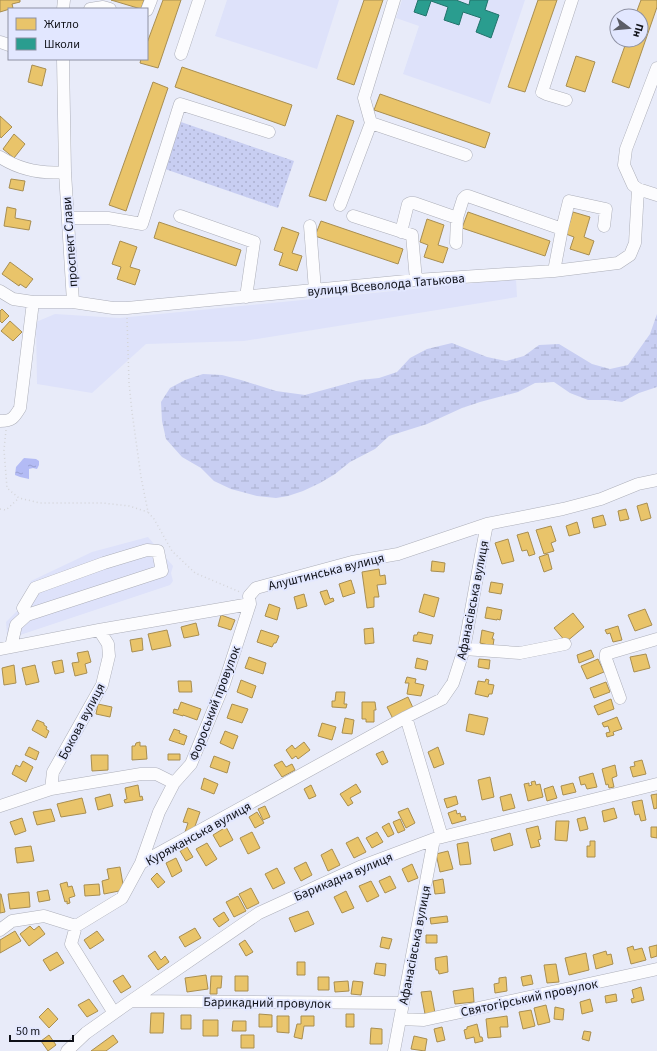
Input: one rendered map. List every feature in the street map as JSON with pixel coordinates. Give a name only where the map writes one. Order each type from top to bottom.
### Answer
[{"type":"street","points":[[181,54],[199,0]]},
{"type":"street","points":[[340,205],[371,124],[364,98],[394,0]]},
{"type":"street","points":[[566,100],[542,92],[572,0]]},
{"type":"street","points":[[96,8],[106,8]]},
{"type":"street","name":"проспект Слави","points":[[0,291],[13,299],[33,302],[73,302],[65,172],[63,60]]},
{"type":"street","points":[[657,68],[626,149],[624,165],[633,185],[638,189],[657,196]]},
{"type":"street","points":[[68,218],[108,218],[142,224],[180,104],[269,132]]},
{"type":"street","points":[[371,124],[466,155]]},
{"type":"street","points":[[0,157],[16,166],[28,170],[53,173],[65,172]]},
{"type":"street","name":"вулиця Всеволода Татькова","points":[[73,302],[113,308],[127,308],[416,280],[554,271],[618,263],[630,255],[635,243],[638,189]]},
{"type":"street","points":[[456,243],[457,218],[463,199],[466,196],[562,228]]},
{"type":"street","points":[[554,271],[562,228],[570,201],[606,208],[604,226]]},
{"type":"street","points":[[400,232],[408,204],[410,203],[414,203],[457,218]]},
{"type":"street","points":[[180,216],[254,242],[246,297]]},
{"type":"street","points":[[353,216],[412,235],[416,280]]},
{"type":"street","points":[[310,226],[315,290]]},
{"type":"street","points":[[4,421],[14,418],[20,408],[33,302]]},
{"type":"street","name":"Алуштинська вулиця","points":[[5,648],[250,600],[256,588],[352,562],[398,554],[487,524],[563,509],[601,499],[638,484],[657,480]]},
{"type":"street","name":"Афанасівська вулиця","points":[[394,1051],[402,1003],[438,838],[406,717],[442,699],[453,683],[464,649],[487,524]]},
{"type":"street","points":[[5,648],[16,625],[26,615],[162,571],[158,551],[147,550],[104,563],[35,588],[23,608],[26,615]]},
{"type":"street","name":"Фороський провулок","points":[[142,863],[159,812],[174,783],[191,764],[224,684],[250,600]]},
{"type":"street","name":"Бокова вулиця","points":[[51,789],[53,772],[102,685],[109,656],[108,644],[99,630]]},
{"type":"street","points":[[620,698],[606,660],[606,654],[657,639]]},
{"type":"street","points":[[464,649],[520,653],[565,644]]},
{"type":"street","name":"Куряжанська вулиця","points":[[76,926],[122,898],[142,863],[406,717]]},
{"type":"street","points":[[0,806],[51,789],[141,774],[156,774],[174,783]]},
{"type":"street","name":"Барикадна вулиця","points":[[67,1051],[86,1034],[114,1013],[259,913],[362,866],[438,838],[657,784]]},
{"type":"street","points":[[0,930],[12,921],[44,916],[76,926],[71,944],[114,1013]]},
{"type":"street","name":"Святогірський провулок","points":[[400,1019],[424,1020],[657,969]]},
{"type":"street","name":"Барикадний провулок","points":[[131,1001],[402,1003]]},
{"type":"path","points":[[127,308],[129,382],[141,477],[148,512],[154,519],[172,551],[194,572],[250,600]]},
{"type":"path","points":[[4,421],[4,450],[7,488],[19,498],[40,503],[103,503],[129,506],[148,512]]},
{"type":"path","points":[[0,510],[6,510],[19,498]]},
{"type":"shaded area","points":[[227,0],[339,0],[317,69],[215,36]]},
{"type":"shaded area","points":[[402,0],[525,0],[490,104],[403,74],[419,26],[396,18]]},
{"type":"shaded area","points":[[516,279],[517,297],[244,341],[146,344],[92,393],[37,384],[36,322],[55,314],[119,318]]},
{"type":"shaded area","points":[[148,537],[173,566],[171,573],[173,581],[170,585],[14,637],[7,634],[6,622],[20,608],[31,581],[92,552]]},
{"type":"green space","points":[[181,122],[294,161],[278,208],[165,169]]},
{"type":"green space","points":[[657,314],[657,387],[639,393],[622,402],[588,400],[570,393],[554,382],[535,383],[518,392],[462,408],[427,424],[389,436],[375,449],[350,462],[335,474],[320,483],[288,496],[276,498],[257,496],[231,489],[214,481],[201,468],[182,457],[166,439],[162,421],[161,402],[170,388],[185,380],[203,374],[222,375],[276,391],[305,395],[360,380],[379,378],[397,372],[410,358],[427,349],[452,343],[487,357],[506,361],[524,356],[539,345],[559,344],[592,364],[610,369],[628,365],[650,334]]},
{"type":"water","points":[[24,458],[36,459],[39,461],[37,469],[29,469],[29,479],[15,475],[16,467]]},
{"type":"building: Житло","points":[[0,0],[20,0],[20,2],[12,4],[13,8],[8,8],[8,10],[0,12]]},
{"type":"building: Житло","points":[[111,0],[144,0],[141,8]]},
{"type":"building: Житло","points":[[163,0],[181,0],[158,68],[140,63],[141,60],[148,60],[148,40]]},
{"type":"building: Житло","points":[[364,0],[383,0],[354,85],[337,79]]},
{"type":"building: Житло","points":[[538,0],[557,0],[525,92],[508,87]]},
{"type":"building: Житло","points":[[641,0],[657,0],[657,7],[649,30],[649,8],[638,8]]},
{"type":"building: Житло","points":[[624,48],[643,48],[629,88],[612,82]]},
{"type":"building: Житло","points":[[576,56],[595,62],[585,92],[566,86]]},
{"type":"building: Житло","points":[[32,65],[46,69],[42,86],[28,82]]},
{"type":"building: Житло","points":[[182,67],[292,105],[285,126],[175,87]]},
{"type":"building: Житло","points":[[153,82],[168,88],[126,211],[109,205]]},
{"type":"building: Житло","points":[[380,94],[490,133],[485,148],[374,110]]},
{"type":"building: Житло","points":[[337,115],[354,121],[326,201],[309,196]]},
{"type":"building: Житло","points":[[0,116],[12,127],[1,138],[0,136]]},
{"type":"building: Житло","points":[[14,134],[25,144],[14,158],[3,149]]},
{"type":"building: Житло","points":[[11,179],[25,181],[23,191],[9,188]]},
{"type":"building: Житло","points":[[7,207],[16,209],[15,218],[31,221],[29,230],[4,226]]},
{"type":"building: Житло","points":[[468,212],[550,241],[545,256],[462,228]]},
{"type":"building: Житло","points":[[573,212],[590,217],[584,237],[594,241],[589,255],[570,249],[574,237],[566,234]]},
{"type":"building: Житло","points":[[427,219],[444,225],[438,245],[448,248],[443,263],[424,257],[428,245],[420,242]]},
{"type":"building: Житло","points":[[321,221],[403,249],[398,264],[315,236]]},
{"type":"building: Житло","points":[[159,222],[241,250],[236,266],[154,238]]},
{"type":"building: Житло","points":[[282,227],[299,233],[292,253],[302,256],[297,271],[279,265],[283,253],[274,250]]},
{"type":"building: Житло","points":[[120,241],[137,247],[130,267],[140,270],[135,285],[117,279],[121,267],[112,264]]},
{"type":"building: Житло","points":[[10,262],[33,279],[26,288],[20,284],[19,286],[2,274]]},
{"type":"building: Житло","points":[[2,309],[9,316],[2,323],[0,321],[0,311]]},
{"type":"building: Житло","points":[[10,321],[22,332],[13,341],[1,331]]},
{"type":"building: Житло","points":[[647,503],[651,518],[641,521],[637,506]]},
{"type":"building: Житло","points":[[626,509],[629,519],[620,521],[618,511]]},
{"type":"building: Житло","points":[[603,515],[606,525],[594,528],[592,518]]},
{"type":"building: Житло","points":[[577,522],[580,533],[569,536],[566,526]]},
{"type":"building: Житло","points":[[551,526],[556,541],[551,543],[554,551],[544,554],[536,530]]},
{"type":"building: Житло","points":[[528,532],[535,554],[529,556],[527,550],[522,551],[517,535]]},
{"type":"building: Житло","points":[[508,539],[514,561],[502,564],[495,543]]},
{"type":"building: Житло","points":[[548,554],[552,569],[544,572],[539,557]]},
{"type":"building: Житло","points":[[432,561],[445,563],[444,572],[431,571]]},
{"type":"building: Житло","points":[[379,569],[380,576],[385,575],[386,584],[377,585],[379,597],[374,597],[374,607],[367,608],[362,572]]},
{"type":"building: Житло","points":[[351,580],[355,593],[343,597],[339,584]]},
{"type":"building: Житло","points":[[491,582],[503,584],[501,594],[489,592]]},
{"type":"building: Житло","points":[[327,590],[330,599],[333,598],[334,601],[325,605],[320,592]]},
{"type":"building: Житло","points":[[304,594],[307,606],[297,609],[294,597]]},
{"type":"building: Житло","points":[[424,594],[439,598],[434,617],[419,612]]},
{"type":"building: Житло","points":[[269,604],[280,608],[277,620],[265,616]]},
{"type":"building: Житло","points":[[487,607],[502,610],[500,620],[485,618]]},
{"type":"building: Житло","points":[[645,609],[652,625],[635,631],[628,615]]},
{"type":"building: Житло","points":[[573,613],[584,627],[566,642],[554,628]]},
{"type":"building: Житло","points":[[221,615],[235,620],[231,630],[218,626]]},
{"type":"building: Житло","points":[[196,623],[199,635],[184,638],[181,627]]},
{"type":"building: Житло","points":[[618,626],[622,640],[613,642],[610,633],[607,634],[605,630]]},
{"type":"building: Житло","points":[[373,628],[374,643],[365,644],[364,629]]},
{"type":"building: Житло","points":[[167,630],[171,646],[152,650],[148,634]]},
{"type":"building: Житло","points":[[261,630],[279,636],[276,643],[274,643],[272,647],[257,642]]},
{"type":"building: Житло","points":[[482,630],[494,633],[492,639],[494,639],[493,646],[480,643]]},
{"type":"building: Житло","points":[[418,632],[433,635],[431,644],[413,641],[414,635],[417,635]]},
{"type":"building: Житло","points":[[142,638],[143,650],[132,652],[130,640]]},
{"type":"building: Житло","points":[[591,650],[594,657],[579,663],[577,655]]},
{"type":"building: Житло","points":[[88,651],[91,662],[85,664],[87,673],[75,676],[72,663],[79,662],[77,653]]},
{"type":"building: Житло","points":[[646,654],[650,668],[634,672],[630,657]]},
{"type":"building: Житло","points":[[249,657],[266,663],[263,674],[245,668]]},
{"type":"building: Житло","points":[[417,658],[428,661],[426,670],[415,668]]},
{"type":"building: Житло","points":[[479,659],[490,660],[489,669],[478,667]]},
{"type":"building: Житло","points":[[598,659],[604,672],[587,679],[581,666]]},
{"type":"building: Житло","points":[[62,660],[64,672],[55,674],[52,662]]},
{"type":"building: Житло","points":[[14,665],[16,683],[4,685],[2,668]]},
{"type":"building: Житло","points":[[35,665],[39,682],[26,685],[22,668]]},
{"type":"building: Житло","points":[[407,677],[416,679],[415,683],[424,685],[421,696],[407,694],[409,683],[405,683]]},
{"type":"building: Житло","points":[[486,679],[489,680],[488,684],[494,685],[492,694],[489,694],[488,697],[475,694],[478,681],[485,682]]},
{"type":"building: Житло","points":[[241,680],[256,686],[252,698],[237,692]]},
{"type":"building: Житло","points":[[178,681],[191,681],[192,692],[179,692]]},
{"type":"building: Житло","points":[[606,682],[610,692],[594,698],[590,688]]},
{"type":"building: Житло","points":[[336,692],[345,692],[344,704],[347,704],[346,708],[332,707],[332,701],[335,701]]},
{"type":"building: Житло","points":[[408,697],[414,710],[393,719],[387,707]]},
{"type":"building: Житло","points":[[611,699],[614,709],[598,715],[594,706]]},
{"type":"building: Житло","points":[[181,702],[201,709],[197,720],[173,713],[174,709],[178,710]]},
{"type":"building: Житло","points":[[362,702],[375,702],[376,710],[374,710],[374,722],[366,722],[366,719],[362,719]]},
{"type":"building: Житло","points":[[98,704],[112,707],[110,717],[96,714]]},
{"type":"building: Житло","points":[[232,704],[248,709],[242,723],[227,718]]},
{"type":"building: Житло","points":[[469,714],[488,718],[484,735],[466,731]]},
{"type":"building: Житло","points":[[617,717],[622,729],[613,732],[614,735],[607,737],[606,733],[610,732],[608,726],[604,727],[602,723]]},
{"type":"building: Житло","points":[[345,718],[354,720],[352,734],[342,733]]},
{"type":"building: Житло","points":[[37,720],[44,723],[47,727],[46,729],[49,731],[46,738],[32,730]]},
{"type":"building: Житло","points":[[322,723],[336,727],[332,740],[318,736]]},
{"type":"building: Житло","points":[[174,729],[187,736],[184,745],[169,740]]},
{"type":"building: Житло","points":[[225,731],[238,736],[233,749],[220,743]]},
{"type":"building: Житло","points":[[140,742],[140,746],[146,746],[147,759],[132,760],[132,746],[135,746],[136,743]]},
{"type":"building: Житло","points":[[304,742],[310,750],[298,759],[296,756],[292,759],[286,750],[292,745],[295,749]]},
{"type":"building: Житло","points":[[29,747],[39,752],[36,760],[25,755]]},
{"type":"building: Житло","points":[[438,747],[444,764],[434,768],[428,752]]},
{"type":"building: Житло","points":[[383,751],[388,762],[382,765],[376,754]]},
{"type":"building: Житло","points":[[168,754],[180,754],[180,760],[168,760]]},
{"type":"building: Житло","points":[[91,755],[108,755],[108,770],[92,771]]},
{"type":"building: Житло","points":[[214,756],[230,762],[227,773],[210,767]]},
{"type":"building: Житло","points":[[642,760],[646,774],[633,777],[630,767],[635,766],[634,762]]},
{"type":"building: Житло","points":[[23,761],[33,767],[26,782],[12,774],[16,765],[20,767]]},
{"type":"building: Житло","points":[[282,761],[286,767],[292,764],[295,770],[282,777],[274,765]]},
{"type":"building: Житло","points":[[615,765],[617,776],[612,778],[614,787],[609,788],[608,784],[606,785],[602,769]]},
{"type":"building: Житло","points":[[593,773],[597,787],[587,789],[585,784],[581,785],[579,777]]},
{"type":"building: Житло","points":[[490,777],[494,797],[482,800],[478,780]]},
{"type":"building: Житло","points":[[204,778],[218,784],[214,794],[201,789]]},
{"type":"building: Житло","points":[[535,781],[536,785],[540,784],[543,797],[528,801],[524,784],[529,783],[529,786],[532,785],[531,782]]},
{"type":"building: Житло","points":[[573,783],[576,792],[563,795],[561,786]]},
{"type":"building: Житло","points":[[356,784],[361,792],[350,798],[353,803],[348,806],[340,794]]},
{"type":"building: Житло","points":[[138,785],[140,797],[142,796],[143,800],[125,803],[124,800],[127,799],[125,788]]},
{"type":"building: Житло","points":[[311,785],[316,796],[309,799],[304,789]]},
{"type":"building: Житло","points":[[553,786],[557,798],[547,801],[544,789]]},
{"type":"building: Житло","points":[[110,794],[113,806],[98,810],[95,798]]},
{"type":"building: Житло","points":[[511,794],[515,808],[503,811],[500,797]]},
{"type":"building: Житло","points":[[657,794],[657,808],[654,809],[651,795]]},
{"type":"building: Житло","points":[[456,796],[458,804],[447,808],[444,799]]},
{"type":"building: Житло","points":[[82,798],[86,813],[61,817],[57,804]]},
{"type":"building: Житло","points":[[642,800],[646,820],[641,821],[639,814],[635,815],[632,802]]},
{"type":"building: Житло","points":[[265,806],[270,817],[263,820],[258,809]]},
{"type":"building: Житло","points":[[188,808],[200,812],[193,832],[188,833],[185,832],[188,823],[183,822]]},
{"type":"building: Житло","points":[[408,808],[415,823],[406,828],[398,812]]},
{"type":"building: Житло","points":[[614,808],[617,818],[604,822],[602,811]]},
{"type":"building: Житло","points":[[51,809],[55,821],[37,825],[33,812]]},
{"type":"building: Житло","points":[[456,810],[457,814],[460,813],[461,817],[465,816],[466,820],[452,824],[448,813]]},
{"type":"building: Житло","points":[[257,812],[264,823],[255,828],[249,817]]},
{"type":"building: Житло","points":[[585,817],[588,829],[580,831],[577,819]]},
{"type":"building: Житло","points":[[22,818],[26,831],[15,835],[10,822]]},
{"type":"building: Житло","points":[[400,819],[405,830],[398,833],[393,822]]},
{"type":"building: Житло","points":[[556,821],[569,821],[567,841],[555,840]]},
{"type":"building: Житло","points":[[389,823],[394,834],[388,837],[382,827]]},
{"type":"building: Житло","points":[[538,826],[541,839],[538,840],[540,846],[531,848],[526,829]]},
{"type":"building: Житло","points":[[226,827],[233,840],[220,847],[213,835]]},
{"type":"building: Житло","points":[[651,827],[657,827],[657,838],[651,837]]},
{"type":"building: Житло","points":[[252,832],[260,848],[248,854],[240,838]]},
{"type":"building: Житло","points":[[377,832],[383,842],[372,848],[366,838]]},
{"type":"building: Житло","points":[[510,833],[513,845],[494,851],[491,839]]},
{"type":"building: Житло","points":[[358,837],[366,852],[354,858],[346,843]]},
{"type":"building: Житло","points":[[590,841],[595,841],[595,857],[587,857],[587,846],[590,846]]},
{"type":"building: Житло","points":[[468,842],[471,864],[460,865],[457,844]]},
{"type":"building: Житло","points":[[207,843],[217,859],[206,866],[196,849]]},
{"type":"building: Житло","points":[[31,846],[34,861],[17,863],[15,848]]},
{"type":"building: Житло","points":[[187,847],[193,857],[186,861],[180,851]]},
{"type":"building: Житло","points":[[332,849],[340,865],[328,871],[321,855]]},
{"type":"building: Житло","points":[[448,851],[453,869],[440,872],[436,854]]},
{"type":"building: Житло","points":[[176,858],[182,871],[172,877],[166,863]]},
{"type":"building: Житло","points":[[306,862],[312,875],[301,881],[294,868]]},
{"type":"building: Житло","points":[[412,864],[418,878],[408,882],[402,869]]},
{"type":"building: Житло","points":[[120,867],[124,890],[104,894],[102,881],[109,879],[107,869]]},
{"type":"building: Житло","points":[[277,868],[285,883],[273,889],[265,874]]},
{"type":"building: Житло","points":[[157,873],[165,882],[158,888],[151,879]]},
{"type":"building: Житло","points":[[390,876],[396,888],[385,893],[379,881]]},
{"type":"building: Житло","points":[[443,879],[445,893],[435,894],[433,881]]},
{"type":"building: Житло","points":[[371,881],[379,896],[367,902],[359,886]]},
{"type":"building: Житло","points":[[67,882],[68,887],[72,886],[75,896],[69,898],[70,903],[67,904],[67,901],[65,902],[60,884]]},
{"type":"building: Житло","points":[[99,884],[100,895],[85,896],[84,885]]},
{"type":"building: Житло","points":[[251,888],[259,903],[247,909],[239,894]]},
{"type":"building: Житло","points":[[48,890],[50,900],[39,902],[37,892]]},
{"type":"building: Житло","points":[[346,891],[354,908],[342,913],[334,897]]},
{"type":"building: Житло","points":[[29,892],[30,907],[10,909],[8,894]]},
{"type":"building: Житло","points":[[0,894],[5,912],[0,913]]},
{"type":"building: Житло","points":[[238,896],[246,911],[234,917],[226,902]]},
{"type":"building: Житло","points":[[308,911],[314,924],[295,932],[289,918]]},
{"type":"building: Житло","points":[[224,912],[229,920],[219,927],[213,919]]},
{"type":"building: Житло","points":[[447,916],[448,922],[431,924],[430,918]]},
{"type":"building: Житло","points":[[30,926],[34,930],[39,926],[45,934],[29,946],[20,934]]},
{"type":"building: Житло","points":[[195,928],[201,938],[185,947],[179,937]]},
{"type":"building: Житло","points":[[15,931],[21,941],[0,953],[0,940]]},
{"type":"building: Житло","points":[[97,931],[104,940],[90,949],[84,940]]},
{"type":"building: Житло","points":[[426,935],[437,935],[437,943],[426,943]]},
{"type":"building: Житло","points":[[382,937],[392,939],[389,949],[380,947]]},
{"type":"building: Житло","points":[[245,940],[253,952],[246,956],[239,944]]},
{"type":"building: Житло","points":[[657,945],[657,956],[651,958],[649,947]]},
{"type":"building: Житло","points":[[633,946],[634,950],[642,948],[646,960],[631,964],[627,948]]},
{"type":"building: Житло","points":[[155,951],[161,960],[165,956],[169,962],[158,970],[148,956]]},
{"type":"building: Житло","points":[[606,951],[607,955],[611,954],[613,964],[596,969],[593,955]]},
{"type":"building: Житло","points":[[57,952],[64,963],[50,971],[43,960]]},
{"type":"building: Житло","points":[[586,953],[589,970],[569,975],[565,958]]},
{"type":"building: Житло","points":[[447,956],[448,972],[439,974],[438,970],[436,970],[435,958]]},
{"type":"building: Житло","points":[[297,962],[305,962],[305,975],[297,975]]},
{"type":"building: Житло","points":[[376,963],[386,964],[385,976],[374,974]]},
{"type":"building: Житло","points":[[556,964],[559,982],[547,983],[544,965]]},
{"type":"building: Житло","points":[[123,975],[131,987],[121,993],[113,981]]},
{"type":"building: Житло","points":[[206,975],[208,989],[187,992],[185,978]]},
{"type":"building: Житло","points":[[531,975],[533,984],[523,986],[521,977]]},
{"type":"building: Житло","points":[[211,976],[222,976],[221,988],[217,988],[217,994],[210,994]]},
{"type":"building: Житло","points":[[235,976],[248,976],[248,991],[235,991]]},
{"type":"building: Житло","points":[[318,977],[329,977],[329,990],[318,990]]},
{"type":"building: Житло","points":[[506,977],[507,991],[495,993],[494,984],[499,983],[499,978]]},
{"type":"building: Житло","points":[[348,981],[349,991],[335,992],[334,982]]},
{"type":"building: Житло","points":[[353,981],[363,982],[361,995],[351,994]]},
{"type":"building: Житло","points":[[641,987],[644,1000],[632,1003],[631,999],[634,998],[632,990]]},
{"type":"building: Житло","points":[[473,988],[474,1002],[455,1004],[453,991]]},
{"type":"building: Житло","points":[[431,991],[435,1013],[425,1014],[421,992]]},
{"type":"building: Житло","points":[[616,994],[617,1001],[606,1003],[605,996]]},
{"type":"building: Житло","points":[[89,999],[98,1011],[87,1017],[78,1005]]},
{"type":"building: Житло","points":[[590,999],[593,1011],[582,1014],[580,1002]]},
{"type":"building: Житло","points":[[546,1005],[550,1022],[538,1025],[534,1008]]},
{"type":"building: Житло","points":[[555,1007],[564,1009],[563,1020],[554,1019]]},
{"type":"building: Житло","points":[[48,1008],[58,1019],[49,1028],[39,1017]]},
{"type":"building: Житло","points":[[531,1010],[535,1026],[523,1029],[519,1012]]},
{"type":"building: Житло","points":[[151,1013],[164,1013],[163,1033],[150,1033]]},
{"type":"building: Житло","points":[[259,1014],[272,1015],[272,1027],[259,1027]]},
{"type":"building: Житло","points":[[346,1014],[354,1014],[354,1027],[346,1027]]},
{"type":"building: Житло","points":[[181,1015],[191,1015],[191,1029],[181,1029]]},
{"type":"building: Житло","points":[[277,1016],[289,1016],[289,1033],[277,1032]]},
{"type":"building: Житло","points":[[301,1016],[314,1016],[314,1026],[304,1026],[302,1039],[294,1037],[297,1024],[301,1024]]},
{"type":"building: Житло","points":[[507,1016],[508,1027],[500,1027],[501,1037],[488,1038],[486,1019]]},
{"type":"building: Житло","points":[[203,1020],[218,1020],[218,1036],[203,1036]]},
{"type":"building: Житло","points":[[233,1021],[246,1021],[246,1031],[232,1031]]},
{"type":"building: Житло","points":[[477,1024],[480,1037],[482,1037],[483,1041],[475,1043],[474,1037],[466,1039],[464,1030],[467,1029],[467,1027]]},
{"type":"building: Житло","points":[[442,1027],[445,1040],[437,1042],[434,1029]]},
{"type":"building: Житло","points":[[371,1028],[382,1029],[382,1044],[370,1044]]},
{"type":"building: Житло","points":[[584,1031],[591,1032],[589,1041],[582,1039]]},
{"type":"building: Житло","points":[[49,1035],[56,1045],[48,1051],[41,1041]]},
{"type":"building: Житло","points":[[113,1035],[118,1042],[106,1051],[91,1051]]},
{"type":"building: Житло","points":[[241,1035],[254,1035],[254,1048],[241,1048]]},
{"type":"building: Житло","points":[[414,1036],[427,1039],[425,1051],[411,1049]]},
{"type":"building: Школи","points":[[418,0],[456,0],[469,5],[470,0],[488,0],[485,10],[499,15],[491,38],[476,32],[481,18],[463,12],[459,25],[444,20],[448,7],[431,1],[426,16],[414,12]]}]
